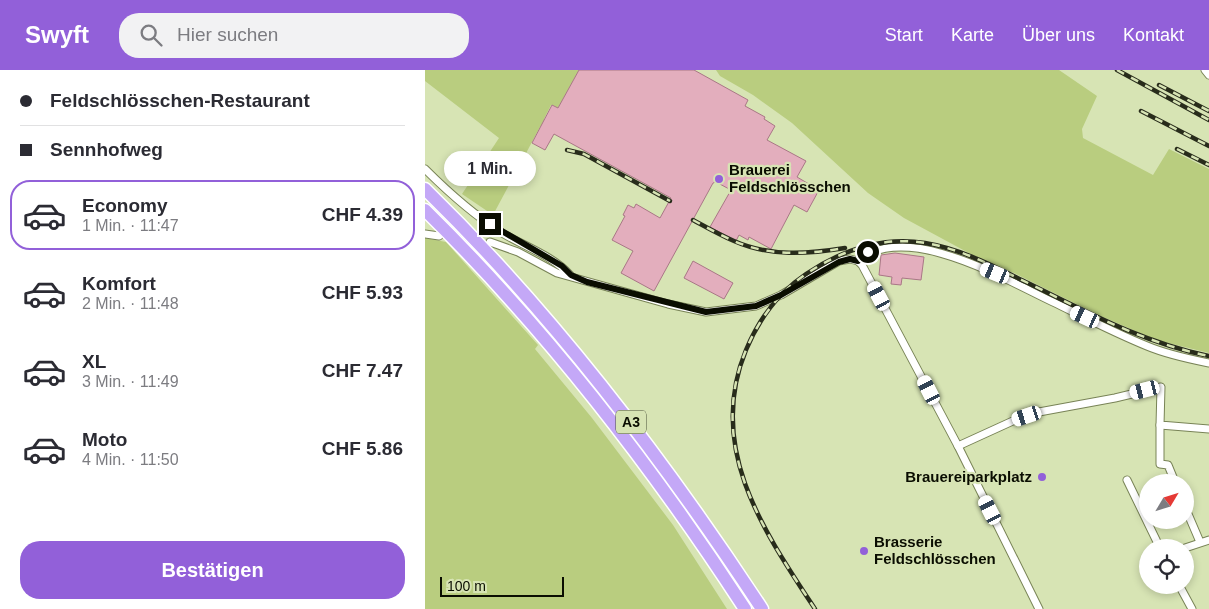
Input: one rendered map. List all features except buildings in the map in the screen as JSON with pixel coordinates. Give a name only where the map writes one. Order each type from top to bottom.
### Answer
[{"type":"highway","name":"A3","points":[[425,189],[522,291],[602,385],[665,466],[763,609]]},
{"type":"highway","name":"A3","points":[[425,210],[541,334],[604,410],[678,510],[745,609]]},
{"type":"street","points":[[1205,70],[1209,74]]},
{"type":"street","points":[[425,170],[478,216],[531,250],[562,266],[571,275]]},
{"type":"street","points":[[425,234],[439,236]]},
{"type":"street","points":[[490,242],[518,252],[557,273],[571,275],[587,282],[668,304],[706,312],[756,306],[781,295],[839,262],[850,259],[858,261],[888,312],[958,446],[1039,609]]},
{"type":"street","points":[[858,261],[868,252],[885,248],[921,249],[951,256],[995,273],[1148,346],[1209,363]]},
{"type":"street","points":[[958,446],[1015,420],[1039,412],[1115,398],[1161,386],[1160,464],[1168,465],[1172,474]]},
{"type":"street","points":[[1160,425],[1209,429]]},
{"type":"street","points":[[1127,480],[1156,539]]},
{"type":"street","points":[[1194,528],[1200,542]]},
{"type":"street","points":[[1194,544],[1209,540]]},
{"type":"street","points":[[1184,594],[1192,609]]},
{"type":"green space","points":[[425,70],[579,70],[558,108],[551,105],[544,119],[551,123],[540,127],[493,215],[462,194],[499,138],[425,81]]},
{"type":"green space","points":[[716,70],[1059,70],[1097,96],[1082,129],[1083,138],[1153,175],[1169,149],[1209,169],[1209,353],[1156,340],[1096,314],[1014,273],[991,265],[904,218],[868,193],[792,123],[753,95],[720,76]]},
{"type":"green space","points":[[425,238],[446,242],[538,345],[535,349],[592,418],[673,525],[727,609],[425,609]]},
{"type":"tunnel","points":[[454,238],[490,242]]},
{"type":"railway","points":[[1117,70],[1209,120]]},
{"type":"railway","points":[[1159,85],[1209,111]]},
{"type":"railway","points":[[1141,111],[1209,146]]},
{"type":"railway","points":[[1177,149],[1209,165]]},
{"type":"railway","points":[[567,150],[584,154],[670,201]]},
{"type":"railway","points":[[693,220],[718,234],[761,250],[803,253],[845,248]]},
{"type":"railway","points":[[815,609],[777,549],[760,518],[746,486],[737,454],[733,420],[735,386],[746,350],[757,328],[771,307],[787,289],[820,265],[848,252],[878,243],[909,241],[939,246],[978,259],[1116,326],[1162,343],[1209,356]]},
{"type":"place","name":"Brauerei Feldschlösschen","points":[[719,179]]},
{"type":"place","name":"Brauereiparkplatz","points":[[1042,477]]},
{"type":"place","name":"Brasserie Feldschlösschen","points":[[864,551]]},
{"type":"route","points":[[490,224],[531,250],[562,266],[571,275],[587,282],[668,304],[706,312],[756,306],[781,295],[839,262],[850,259],[858,261],[868,252]]}]
